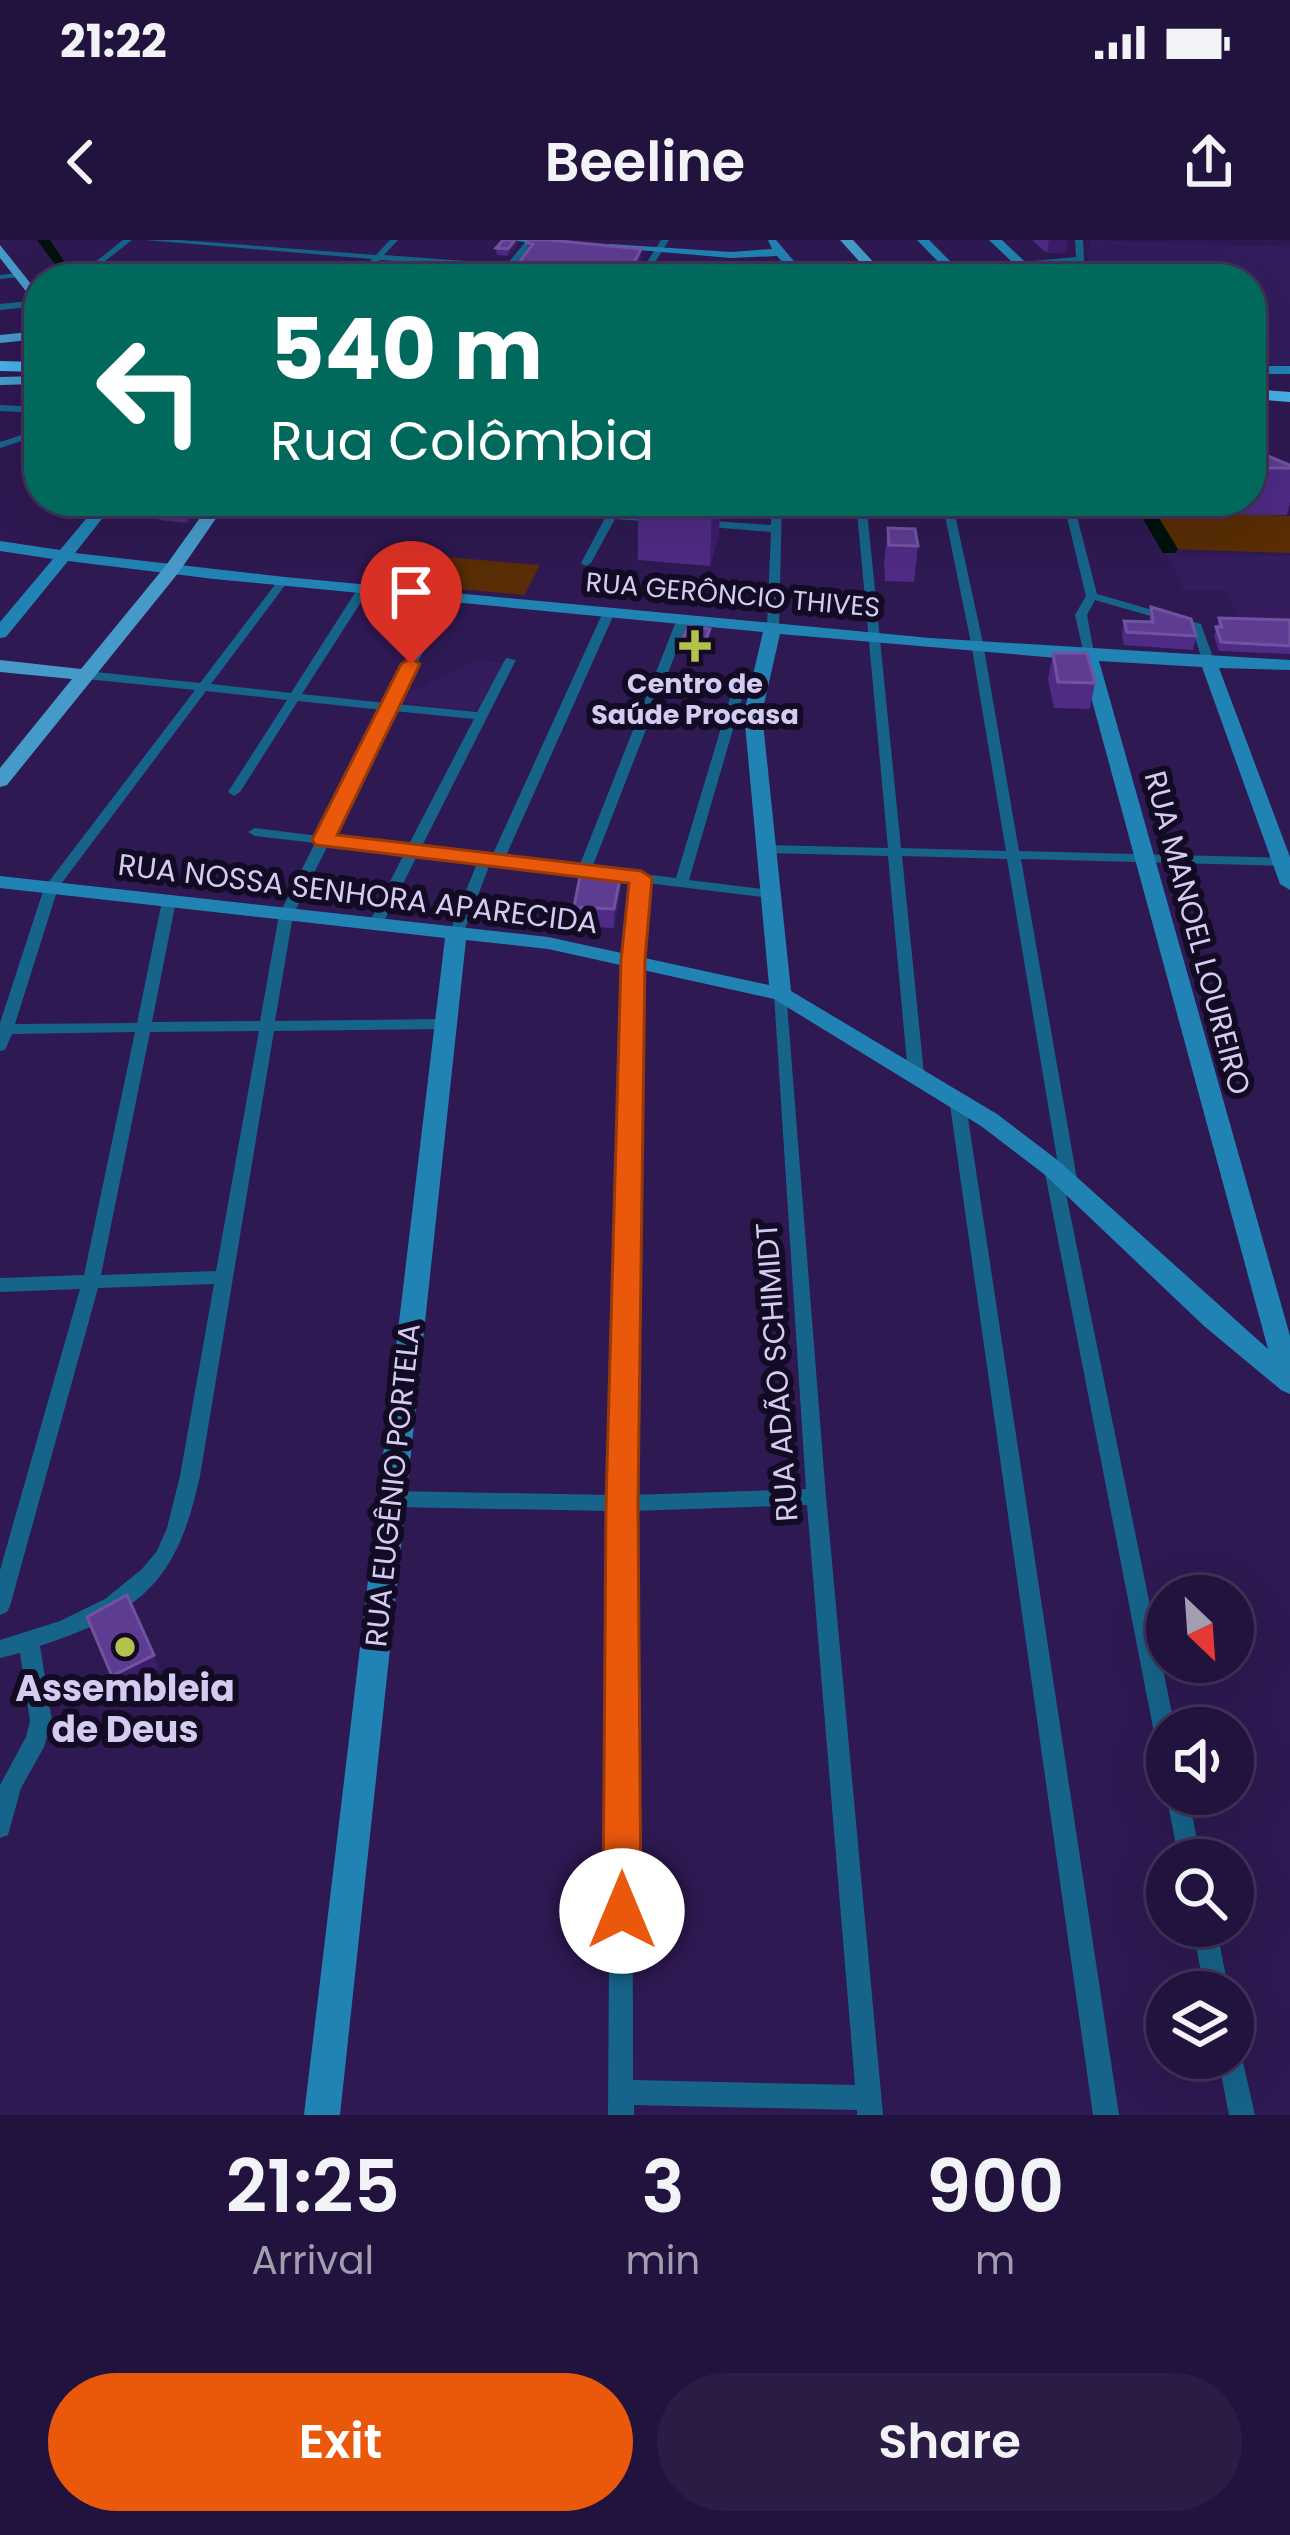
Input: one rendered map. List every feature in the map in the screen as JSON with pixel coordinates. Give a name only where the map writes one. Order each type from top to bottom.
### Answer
[{"type":"main road","points":[[846,240],[868,264]]},
{"type":"main road","points":[[0,250],[24,283]]},
{"type":"main road","points":[[0,781],[209,516]]},
{"type":"main road","points":[[0,666],[86,675]]},
{"type":"street","points":[[96,264],[128,240]]},
{"type":"street","points":[[149,240],[256,244],[470,264]]},
{"type":"street","points":[[372,264],[394,240]]},
{"type":"street","points":[[515,240],[582,245]]},
{"type":"street","points":[[771,240],[790,264]]},
{"type":"street","points":[[923,240],[948,264]]},
{"type":"street","points":[[995,240],[1021,264],[1080,250]]},
{"type":"street","points":[[1067,240],[1080,250]]},
{"type":"street","points":[[234,264],[256,244]]},
{"type":"street","points":[[604,247],[662,245],[781,253]]},
{"type":"street","points":[[0,277],[18,275]]},
{"type":"street","points":[[0,633],[96,516]]},
{"type":"street","points":[[586,563],[611,516],[776,529]]},
{"type":"street","points":[[772,626],[776,516]]},
{"type":"street","points":[[863,516],[916,1074]]},
{"type":"street","points":[[950,516],[1013,855],[1061,1176],[1160,1707]]},
{"type":"street","name":"RUA MANOEL LOUREIRO","points":[[1072,516],[1092,596],[1081,615],[1088,653],[1290,1383]]},
{"type":"street","name":"RUA GERÔNCIO THIVES","points":[[0,546],[284,580],[683,619],[1209,663],[1290,665]]},
{"type":"street","points":[[284,580],[51,888],[2,1035],[144,1026],[446,1024]]},
{"type":"street","points":[[234,792],[364,588]]},
{"type":"street","points":[[0,1649],[82,1620],[128,1594],[155,1569],[170,1545],[190,1476],[286,915],[445,596]]},
{"type":"street","points":[[1092,596],[1196,625],[1286,862],[1290,884]]},
{"type":"street","name":"RUA EUGÊNIO PORTELA","points":[[322,2115],[456,934],[609,612]]},
{"type":"street","points":[[584,871],[683,619]]},
{"type":"street","name":"RUA ADÃO SCHIMIDT","points":[[772,626],[742,712],[766,849],[781,994],[816,1497],[869,2106]]},
{"type":"street","points":[[375,925],[510,660]]},
{"type":"street","points":[[86,675],[478,716]]},
{"type":"street","points":[[681,883],[742,712],[737,677]]},
{"type":"street","points":[[255,832],[771,894]]},
{"type":"street","points":[[766,849],[1286,862]]},
{"type":"street","points":[[641,878],[633,960],[622,1503],[622,2103],[869,2106]]},
{"type":"street","name":"RUA NOSSA SENHORA APARECIDA","points":[[0,882],[548,943],[781,994],[957,1098],[1061,1176],[1213,1319],[1290,1383]]},
{"type":"street","points":[[0,1606],[91,1282],[169,901]]},
{"type":"street","points":[[957,1098],[1106,2115]]},
{"type":"street","points":[[0,1285],[224,1277]]},
{"type":"street","points":[[392,1499],[622,1503],[816,1497]]},
{"type":"street","points":[[0,1827],[11,1785],[36,1740],[40,1720],[29,1641]]},
{"type":"street","points":[[1234,2079],[1242,2115]]},
{"type":"shaded area","points":[[1089,240],[1290,247],[1290,365],[1266,365],[1266,264],[1088,264]]},
{"type":"shaded area","points":[[1149,516],[1290,516],[1290,553],[1169,549]]},
{"type":"shaded area","points":[[1166,553],[1290,556],[1290,629],[1285,619],[1239,618],[1225,590],[1184,590]]},
{"type":"shaded area","points":[[446,557],[540,565],[524,595],[428,586]]},
{"type":"shaded area","points":[[478,659],[504,664],[475,711],[400,702],[402,696]]},
{"type":"building","points":[[503,240],[515,240],[508,249],[496,248]]},
{"type":"building","points":[[550,240],[641,249],[634,264],[518,264],[533,244],[527,243]]},
{"type":"building","points":[[1266,455],[1290,465],[1266,468]]},
{"type":"building","points":[[888,528],[915,529],[918,546],[889,545]]},
{"type":"building","points":[[1151,607],[1191,619],[1196,636],[1127,632],[1124,621],[1153,622]]},
{"type":"building","points":[[1219,618],[1290,620],[1290,646],[1221,642],[1216,627],[1222,627]]},
{"type":"building","points":[[688,626],[710,629],[702,648],[680,646]]},
{"type":"building","points":[[1053,653],[1087,653],[1095,683],[1058,682]]},
{"type":"building","points":[[581,871],[621,873],[614,909],[574,907]]},
{"type":"building","name":"Assembleia de Deus","points":[[127,1595],[154,1655],[112,1676],[87,1617]]},
{"type":"waterway","points":[[43,240],[62,264]]},
{"type":"waterway","points":[[1149,516],[1169,549]]},
{"type":"place","name":"Centro de Saúde Procasa","points":[[695,646]]},
{"type":"place","name":"Assembleia de Deus","points":[[125,1647]]},
{"type":"route","points":[[411,664],[323,840],[641,878],[633,960],[622,1503],[622,1911]]}]
